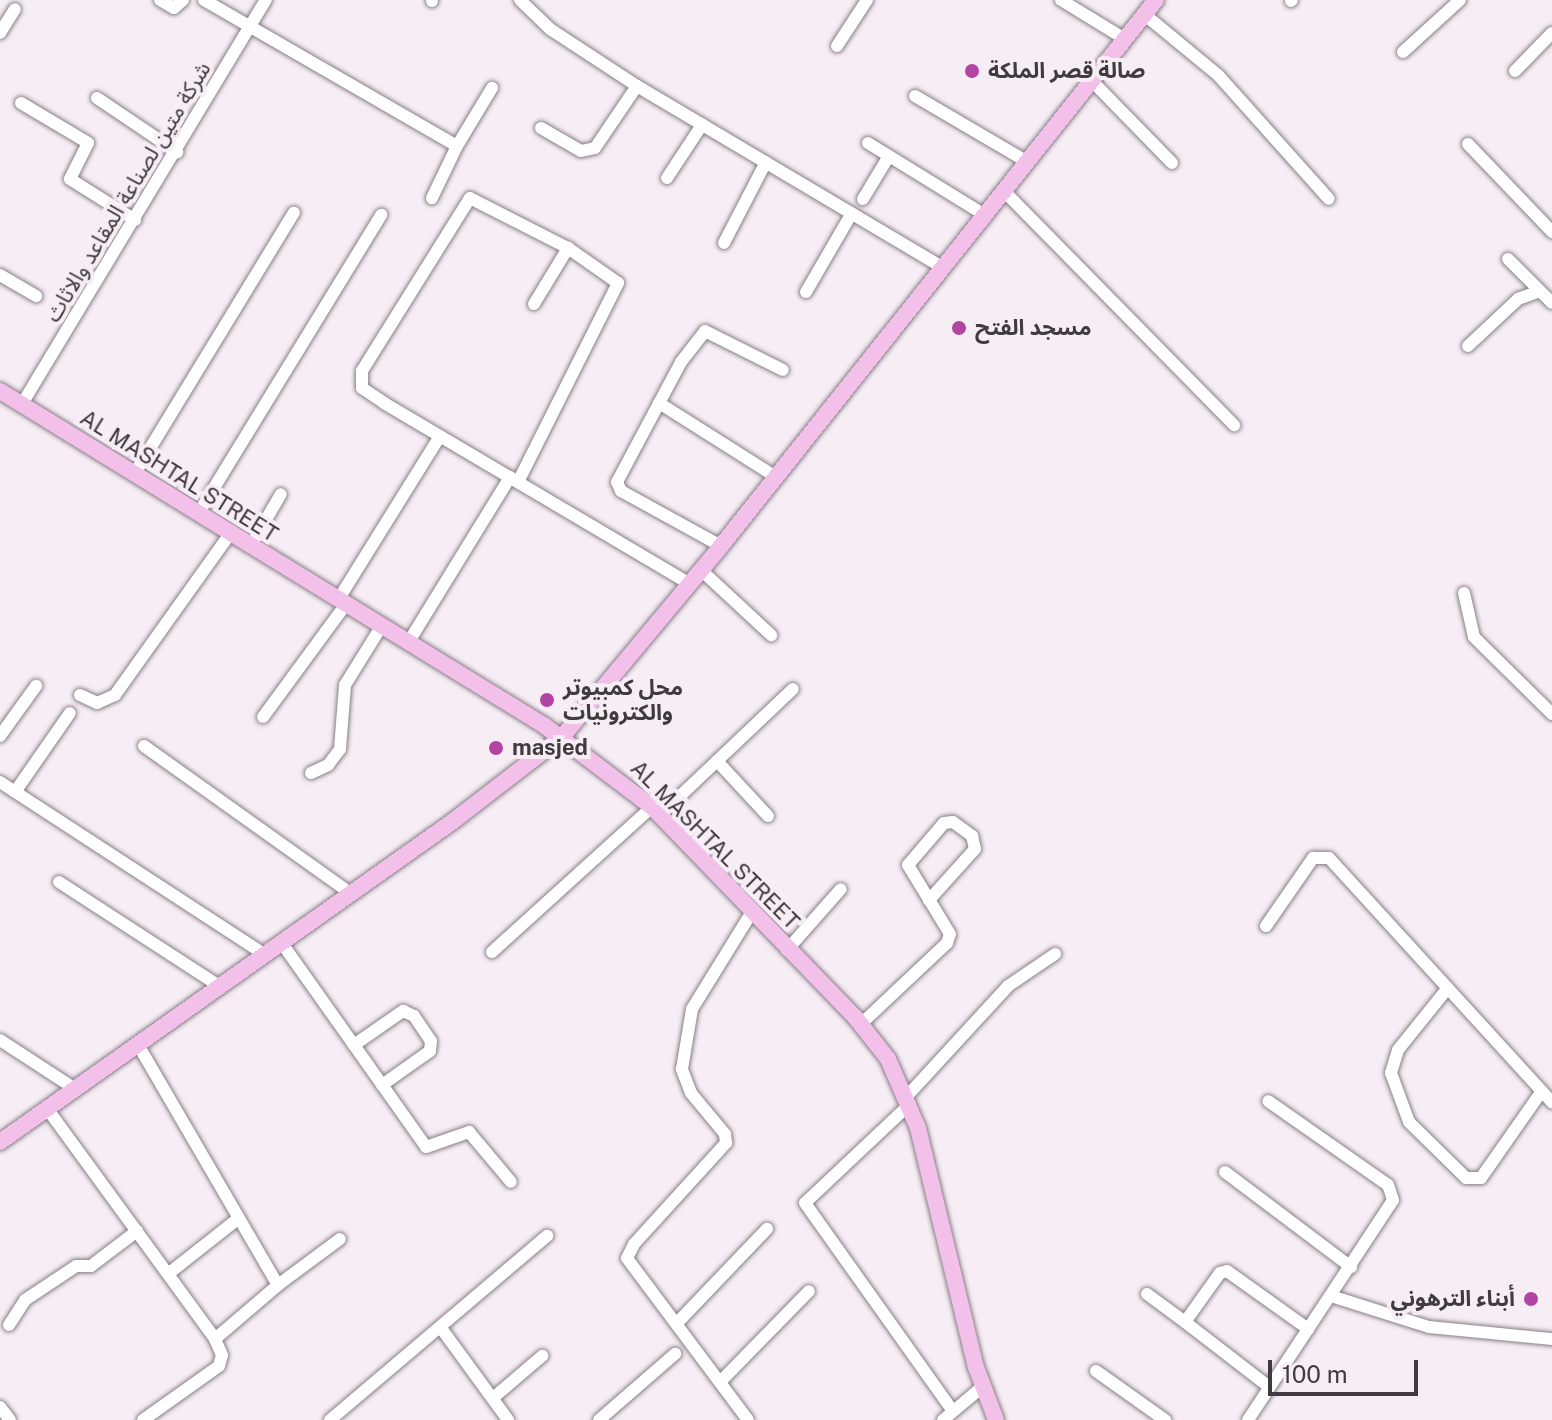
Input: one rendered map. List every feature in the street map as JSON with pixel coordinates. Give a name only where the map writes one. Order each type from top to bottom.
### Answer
[{"type":"main road","points":[[0,1142],[72,1087],[350,893],[562,737],[721,546],[1156,0]]},
{"type":"main road","name":"AL MASHTAL STREET","points":[[0,391],[135,473],[229,535],[562,737],[656,811],[861,1024],[888,1059],[908,1100],[982,1387],[996,1420]]},
{"type":"street","points":[[160,0],[174,8],[183,0]]},
{"type":"street","points":[[204,0],[457,146]]},
{"type":"street","name":"شركة متين لصناعة المقاعد والاثاث","points":[[22,404],[266,0]]},
{"type":"street","points":[[520,0],[550,29],[637,86],[942,267]]},
{"type":"street","points":[[837,46],[867,0]]},
{"type":"street","points":[[1061,0],[1125,39]]},
{"type":"street","points":[[1403,52],[1460,0]]},
{"type":"street","points":[[0,33],[15,9]]},
{"type":"street","points":[[1144,14],[1218,75],[1329,199]]},
{"type":"street","points":[[1515,71],[1552,33]]},
{"type":"street","points":[[1091,80],[1172,163]]},
{"type":"street","points":[[541,128],[581,151],[595,148],[637,86]]},
{"type":"street","points":[[432,198],[457,146],[492,88]]},
{"type":"street","points":[[915,96],[1026,161]]},
{"type":"street","points":[[97,98],[177,152]]},
{"type":"street","points":[[21,103],[88,143],[70,179],[135,220]]},
{"type":"street","points":[[667,178],[702,125]]},
{"type":"street","points":[[868,143],[983,214]]},
{"type":"street","points":[[1468,144],[1552,232]]},
{"type":"street","points":[[863,199],[889,156]]},
{"type":"street","points":[[724,243],[766,162]]},
{"type":"street","points":[[1003,190],[1234,425]]},
{"type":"street","points":[[408,643],[514,480],[616,294],[614,275],[479,199],[467,201],[360,378],[366,392],[514,480],[690,584]]},
{"type":"street","points":[[135,473],[294,213]]},
{"type":"street","points":[[806,292],[852,213]]},
{"type":"street","points":[[198,514],[381,215]]},
{"type":"street","points":[[534,304],[568,248]]},
{"type":"street","points":[[1508,259],[1552,303]]},
{"type":"street","points":[[0,275],[36,296]]},
{"type":"street","points":[[1468,346],[1518,299],[1540,291]]},
{"type":"street","points":[[721,546],[618,488],[619,477],[659,403],[705,331],[783,370]]},
{"type":"street","points":[[659,403],[776,477]]},
{"type":"street","points":[[263,717],[342,602],[440,436]]},
{"type":"street","points":[[250,547],[281,494]]},
{"type":"street","points":[[80,695],[97,703],[115,695],[229,535]]},
{"type":"street","points":[[701,570],[771,635]]},
{"type":"street","points":[[1464,593],[1480,644],[1552,714]]},
{"type":"street","points":[[311,773],[328,765],[340,749],[345,685],[381,627]]},
{"type":"street","points":[[0,736],[36,686]]},
{"type":"street","points":[[492,952],[717,761],[793,689]]},
{"type":"street","points":[[15,792],[70,713]]},
{"type":"street","points":[[144,746],[350,893]]},
{"type":"street","points":[[717,761],[768,816]]},
{"type":"street","points":[[0,782],[264,954]]},
{"type":"street","points":[[861,1024],[947,943],[950,934],[929,900],[908,865],[944,823],[953,822],[972,836],[975,849],[929,900]]},
{"type":"street","points":[[1266,926],[1313,858],[1329,858],[1552,1102]]},
{"type":"street","points":[[59,882],[219,986]]},
{"type":"street","points":[[787,950],[841,889]]},
{"type":"street","points":[[748,1420],[678,1322],[630,1264],[628,1252],[726,1143],[682,1069],[686,1032],[698,997],[752,912]]},
{"type":"street","points":[[281,942],[426,1147],[469,1132],[511,1182]]},
{"type":"street","points":[[953,1411],[805,1203],[908,1100],[1008,986],[1055,954]]},
{"type":"street","points":[[1447,989],[1398,1050],[1391,1073],[1409,1122],[1466,1178],[1481,1178],[1542,1091]]},
{"type":"street","points":[[354,1045],[403,1011],[414,1016],[431,1041],[430,1051],[382,1085]]},
{"type":"street","points":[[0,1040],[72,1087]]},
{"type":"street","points":[[137,1043],[278,1285]]},
{"type":"street","points":[[1248,1420],[1393,1200],[1388,1185],[1268,1101]]},
{"type":"street","points":[[46,1107],[215,1339],[222,1355],[219,1366],[143,1420]]},
{"type":"street","points":[[1225,1172],[1351,1267]]},
{"type":"street","points":[[168,1274],[239,1218]]},
{"type":"street","points":[[678,1322],[767,1229]]},
{"type":"street","points":[[9,1325],[25,1300],[76,1266],[91,1266],[137,1231]]},
{"type":"street","points":[[330,1420],[547,1236]]},
{"type":"street","points":[[215,1339],[278,1285],[340,1239]]},
{"type":"street","points":[[1185,1322],[1220,1273],[1227,1271],[1308,1329]]},
{"type":"street","points":[[720,1382],[809,1291]]},
{"type":"street","points":[[1147,1294],[1269,1387]]},
{"type":"street","points":[[1331,1296],[1429,1327],[1552,1339]]},
{"type":"street","points":[[441,1328],[508,1420]]},
{"type":"street","points":[[599,1420],[675,1354]]},
{"type":"street","points":[[493,1398],[542,1356]]},
{"type":"street","points":[[1096,1371],[1165,1420]]},
{"type":"street","points":[[943,1420],[982,1387]]},
{"type":"street","points":[[0,1407],[10,1420]]},
{"type":"place","name":"صالة قصر الملكة","points":[[972,71]]},
{"type":"place","name":"مسجد الفتح","points":[[959,328]]},
{"type":"place","name":"محل كمبيوتر والكترونيات","points":[[547,700]]},
{"type":"place","name":"masjed","points":[[496,748]]},
{"type":"place","name":"أبناء الترهوني","points":[[1531,1299]]}]
